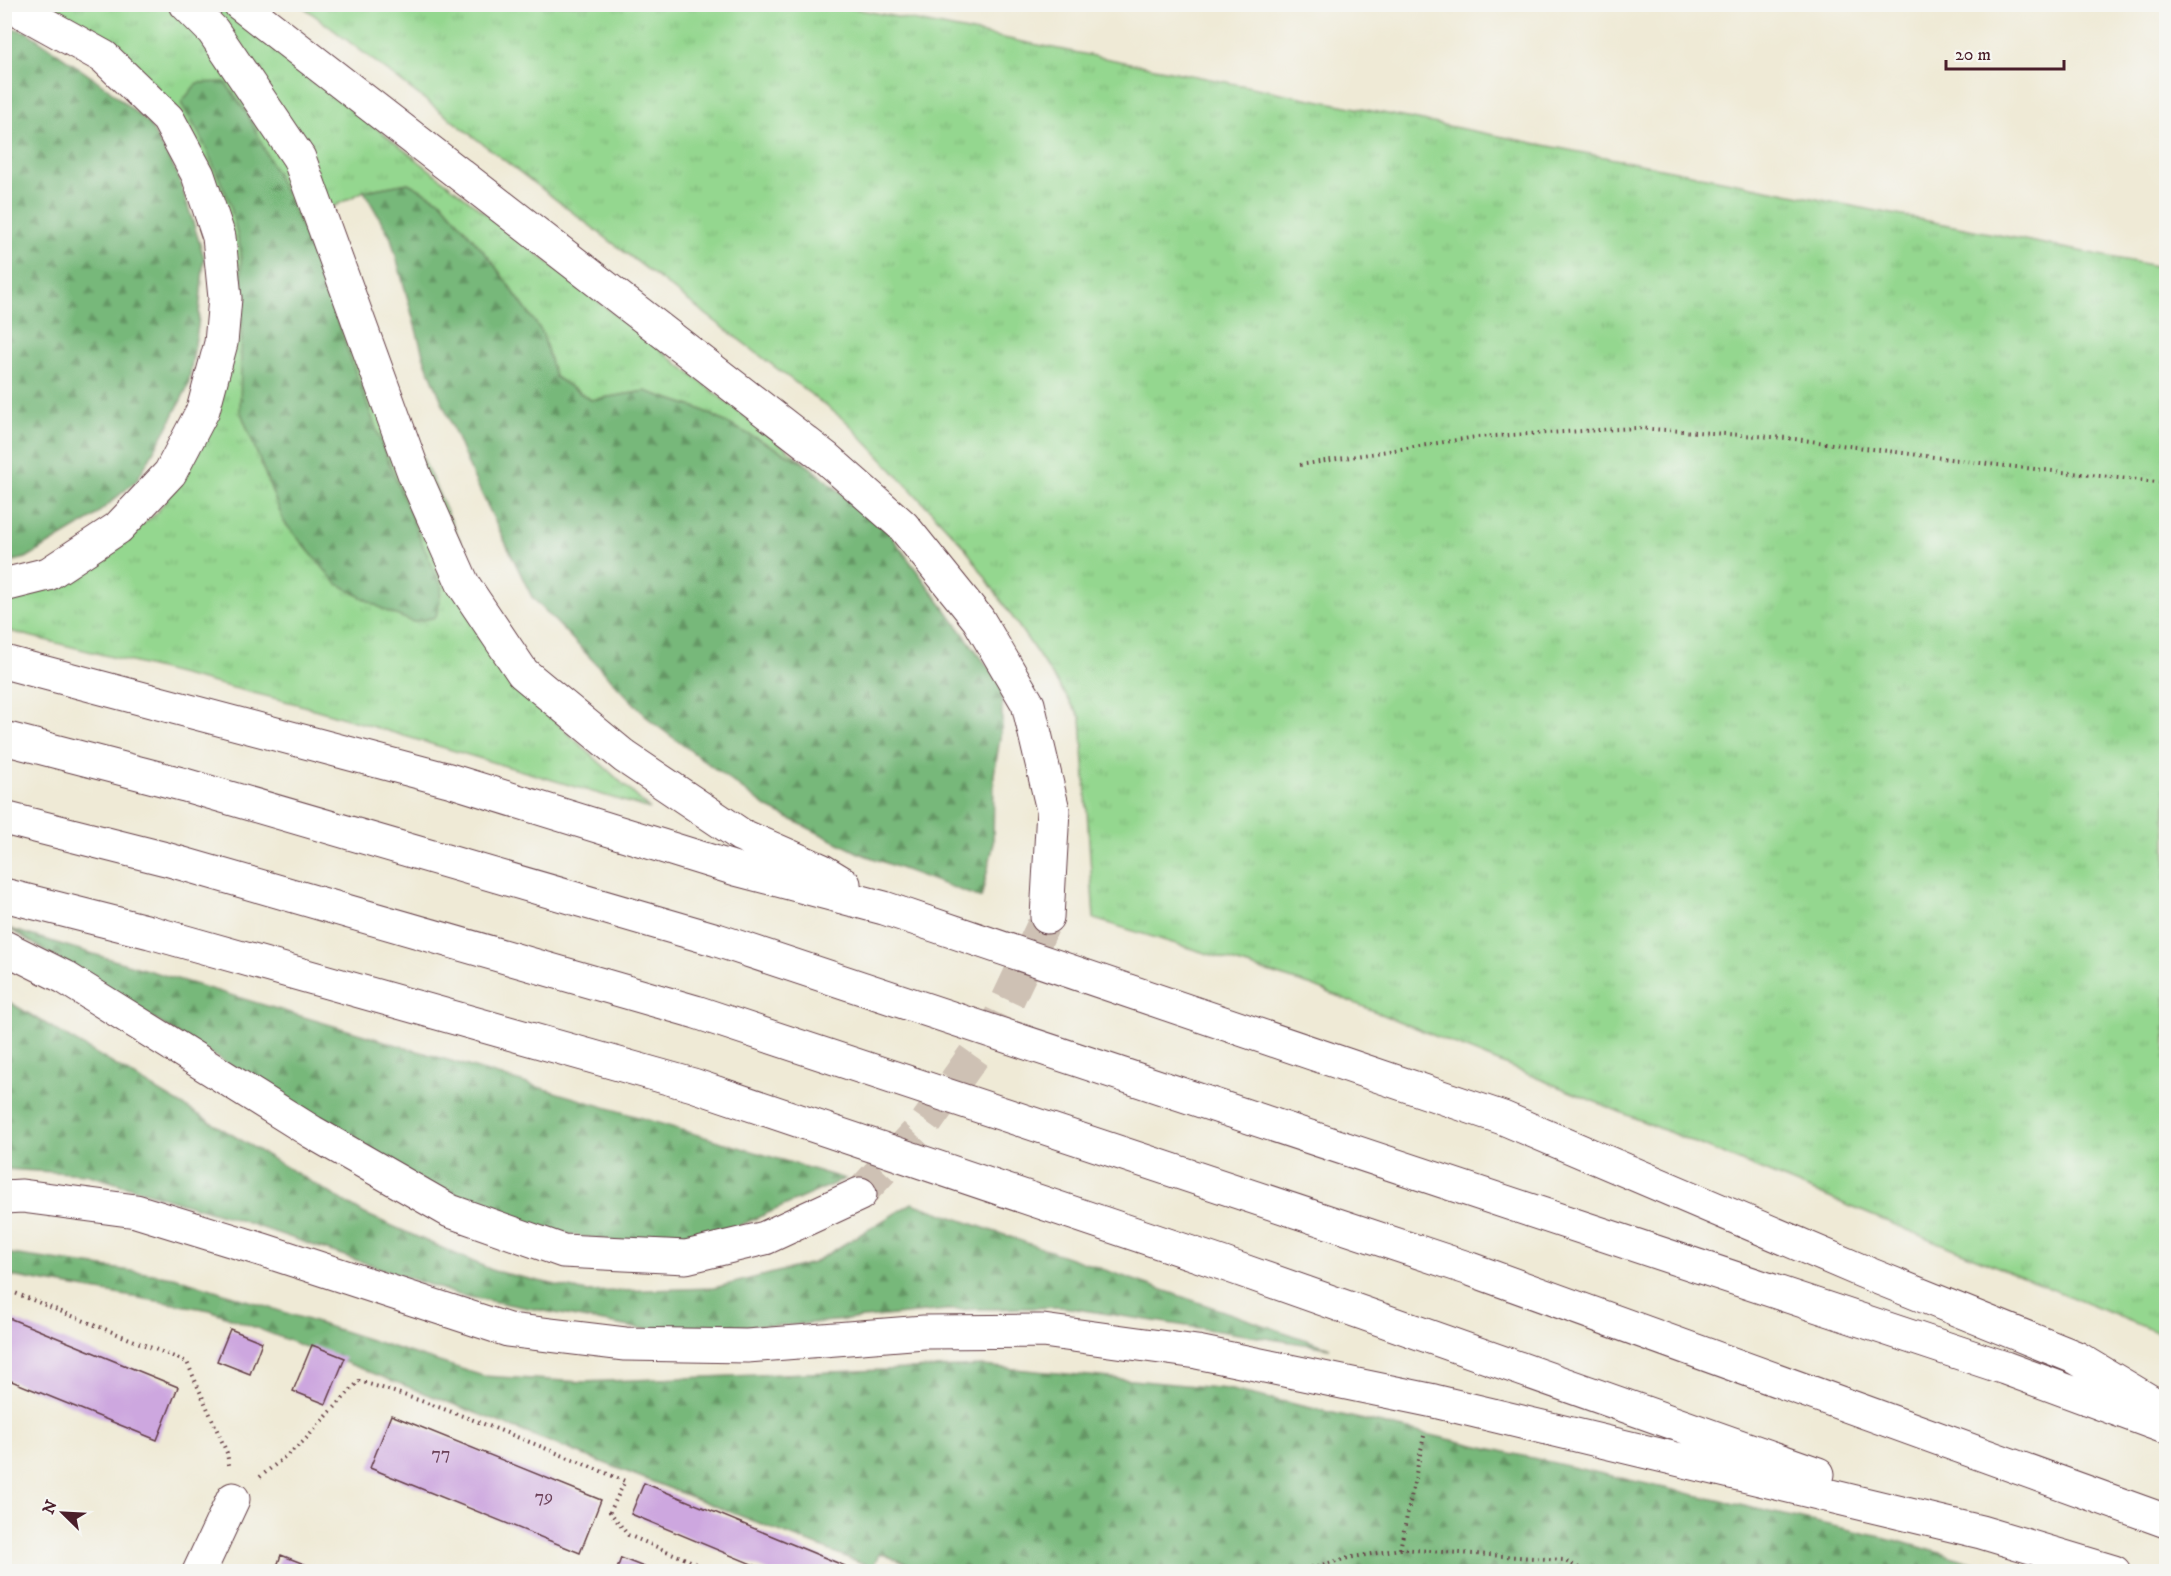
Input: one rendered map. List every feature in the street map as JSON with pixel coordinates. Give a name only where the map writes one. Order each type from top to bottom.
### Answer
[{"type":"main road","points":[[186,4],[213,31],[299,158],[415,477],[463,584],[523,673],[625,757],[741,835],[820,870],[884,908]]},
{"type":"main road","points":[[240,4],[816,451],[903,526],[978,619],[1028,704],[1053,810],[1047,917]]},
{"type":"main road","points":[[4,6],[19,10],[104,57],[168,119],[198,175],[219,237],[225,298],[220,343],[203,410],[170,474],[118,528],[48,574],[4,585]]},
{"type":"main road","points":[[4,662],[449,780],[735,869],[884,908],[1503,1118],[1864,1272],[2077,1358],[2166,1411]]},
{"type":"main road","points":[[4,738],[185,785],[717,940],[2005,1368],[2166,1427]]},
{"type":"main road","points":[[4,818],[166,859],[696,1012],[1470,1269],[2166,1521]]},
{"type":"main road","points":[[4,895],[150,932],[693,1085],[1224,1264],[1981,1532],[2114,1572]]},
{"type":"main road","points":[[4,947],[64,976],[312,1132],[450,1211],[563,1251],[686,1257],[765,1238],[860,1194]]},
{"type":"main road","points":[[4,1197],[22,1197],[136,1211],[508,1330],[625,1344],[747,1346],[924,1332],[1043,1331],[1197,1352],[1434,1401],[1981,1532]]},
{"type":"main road","points":[[199,1572],[233,1499]]},
{"type":"path","points":[[1300,465],[1476,437],[1636,428],[1787,438],[1988,464],[2166,483]]},
{"type":"path","points":[[5,1289],[187,1362],[227,1453],[233,1499]]},
{"type":"path","points":[[233,1499],[303,1442],[359,1381],[405,1394],[534,1443],[625,1481],[610,1512],[628,1535],[717,1572]]},
{"type":"path","points":[[1400,1549],[1419,1451]]},
{"type":"path","points":[[1294,1572],[1348,1558],[1400,1549],[1563,1560],[1587,1572]]},
{"type":"path","points":[[876,1572],[878,1568],[887,1572]]},
{"type":"green space","points":[[42,5],[219,5],[806,464],[700,409],[645,391],[591,400],[555,377],[542,332],[490,259],[441,201],[408,183],[364,191],[313,217],[533,701],[650,809],[297,704],[5,630],[4,598],[94,561],[157,513],[199,452],[238,290],[155,85],[97,34]]},
{"type":"green space","points":[[301,5],[836,5],[2166,268],[2166,1336],[1313,986],[1094,919],[1081,718],[964,546],[847,422]]},
{"type":"green space","points":[[4,26],[27,32],[106,87],[149,124],[178,175],[204,257],[198,326],[188,386],[137,480],[91,519],[26,558],[5,563]]},
{"type":"green space","points":[[225,82],[248,115],[307,239],[385,453],[442,587],[436,617],[413,622],[386,611],[336,583],[284,522],[240,410],[241,252],[230,203],[201,137],[181,103],[197,83]]},
{"type":"green space","points":[[408,183],[441,201],[490,259],[542,332],[555,377],[591,400],[645,391],[700,409],[806,464],[886,529],[1002,686],[1002,725],[994,775],[993,847],[981,898],[859,853],[768,808],[652,722],[532,597],[472,474],[424,358],[391,238],[364,191]]},
{"type":"green space","points":[[10,929],[845,1179],[734,1228],[618,1242],[517,1227],[434,1188],[178,1034]]},
{"type":"green space","points":[[4,999],[365,1214],[494,1271],[587,1292],[714,1288],[813,1263],[912,1203],[1330,1348],[1063,1307],[946,1310],[793,1325],[641,1329],[459,1295],[239,1220],[86,1174],[5,1169]]},
{"type":"green space","points":[[4,1253],[174,1277],[483,1376],[583,1382],[983,1366],[1227,1389],[1899,1541],[2002,1571],[927,1572],[880,1553],[872,1567],[210,1310],[5,1275]]},
{"type":"building","points":[[4,1316],[178,1387],[157,1440],[4,1378]]},
{"type":"building","points":[[230,1329],[262,1342],[250,1374],[217,1361]]},
{"type":"building","points":[[312,1345],[345,1358],[326,1404],[293,1391]]},
{"type":"building","points":[[391,1415],[601,1500],[580,1553],[370,1468]]},
{"type":"building","points":[[644,1483],[845,1566],[843,1572],[771,1572],[631,1514]]},
{"type":"building","points":[[281,1555],[322,1571],[322,1572],[275,1572]]},
{"type":"building","points":[[621,1558],[654,1571],[654,1572],[616,1572]]},
{"type":"tunnel","points":[[860,1194],[926,1123],[998,1021],[1047,917]]}]
